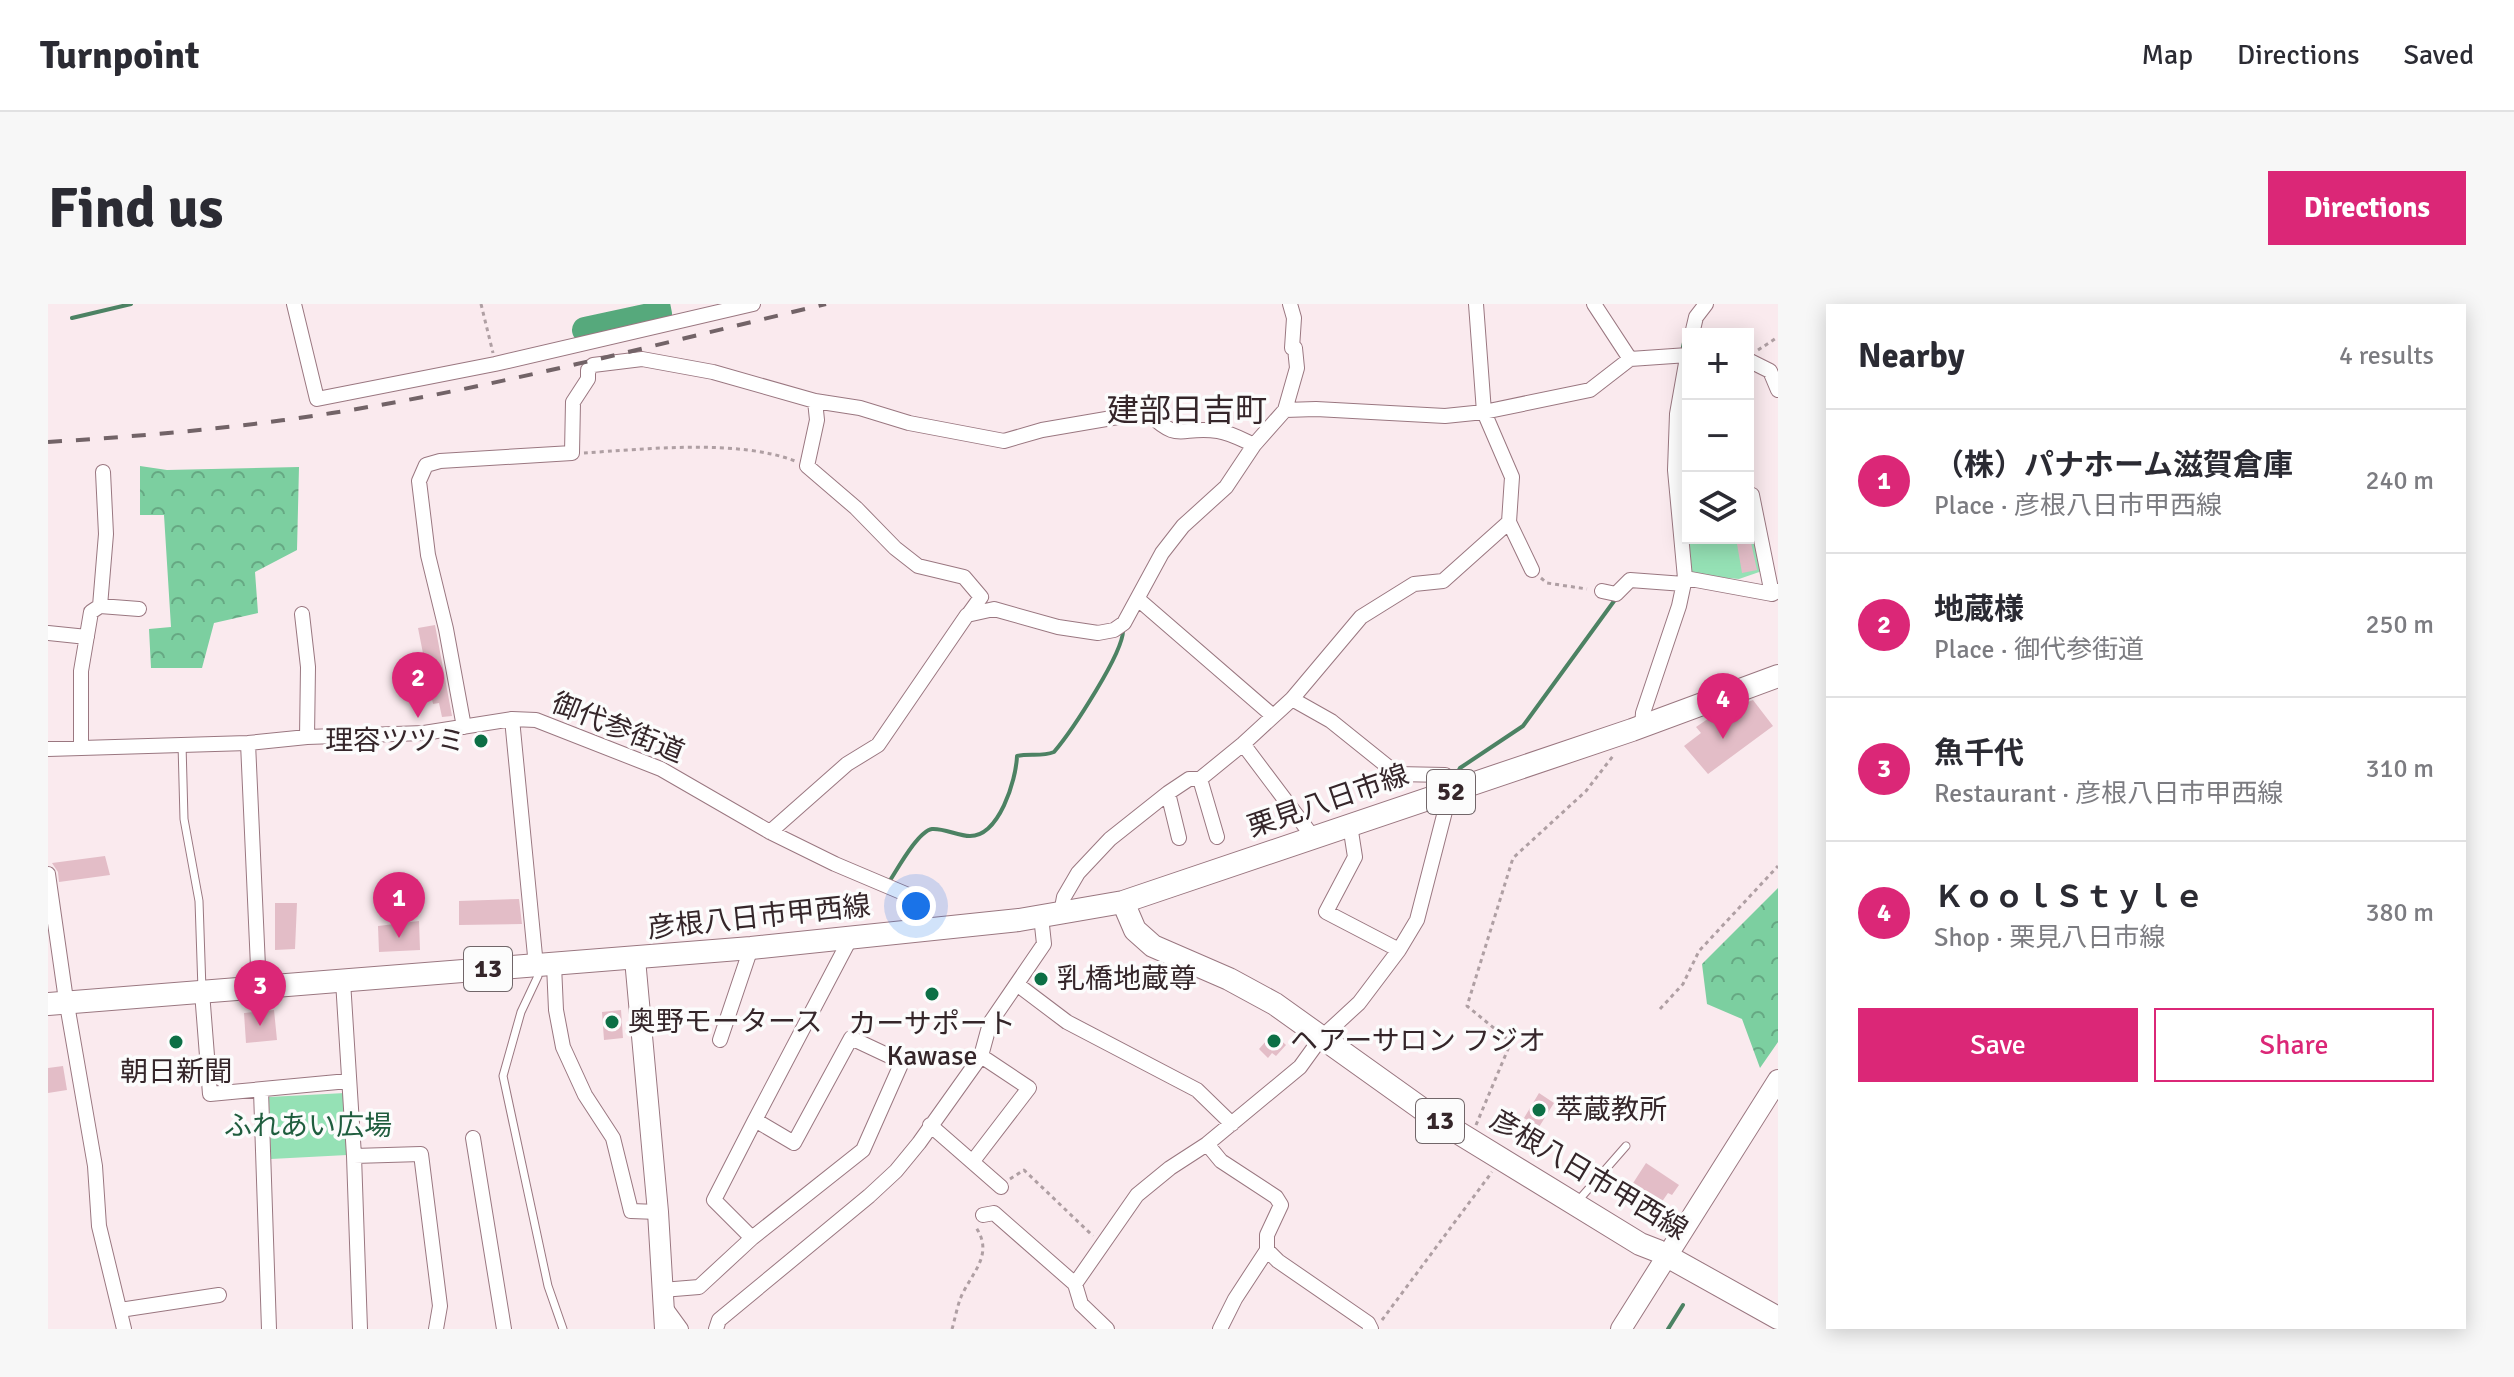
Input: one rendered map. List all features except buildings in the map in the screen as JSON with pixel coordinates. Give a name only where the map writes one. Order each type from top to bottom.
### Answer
[{"type":"main road","name":"栗見八日市線","points":[[1123,902],[1642,726],[1778,676]]},
{"type":"main road","name":"彦根八日市甲西線","points":[[57,1004],[850,939],[1051,915],[1123,902],[1135,930],[1153,946],[1229,979],[1275,1004],[1502,1159],[1640,1244],[1778,1318]]},
{"type":"street","points":[[294,304],[317,399],[495,364],[753,304]]},
{"type":"street","points":[[968,615],[994,609],[1058,627],[1098,633],[1114,630],[1124,623],[1162,553],[1183,526],[1226,487],[1254,445],[1285,410],[1298,357],[1295,348],[1292,348],[1294,318],[1290,304]]},
{"type":"street","points":[[1476,304],[1484,412],[1512,477],[1509,522],[1532,570]]},
{"type":"street","points":[[1594,304],[1630,359]]},
{"type":"street","points":[[1693,328],[1696,317],[1706,304]]},
{"type":"street","points":[[1285,410],[1445,416],[1484,412],[1590,390],[1630,359],[1682,355]]},
{"type":"street","points":[[464,727],[446,629],[428,555],[419,481],[426,465],[440,461],[572,453],[573,402],[593,365],[642,359],[713,372],[815,401],[860,408],[909,423],[1004,441],[1042,430],[1147,412],[1163,428],[1176,433],[1198,428],[1223,431],[1254,445]]},
{"type":"street","points":[[1754,362],[1770,371],[1778,390]]},
{"type":"street","points":[[1682,387],[1677,414],[1675,470],[1682,499]]},
{"type":"street","points":[[770,832],[847,764],[878,745],[981,597],[964,577],[918,566],[807,466],[817,420],[815,401]]},
{"type":"street","points":[[100,606],[106,534],[103,472]]},
{"type":"street","points":[[1602,591],[1616,594],[1630,580],[1684,581],[1775,593],[1754,504]]},
{"type":"street","points":[[716,1329],[719,1320],[896,1171],[981,1056],[990,1023],[1044,944],[1051,915],[1078,873],[1110,839],[1168,793],[1189,779],[1200,779],[1243,744],[1292,699],[1361,617],[1414,584],[1443,581],[1509,522]]},
{"type":"street","points":[[1642,726],[1643,713],[1679,606],[1684,581],[1684,544]]},
{"type":"street","points":[[1139,600],[1273,716]]},
{"type":"street","points":[[81,746],[79,700],[91,612],[100,606],[139,609]]},
{"type":"street","points":[[302,614],[308,667],[307,737]]},
{"type":"street","points":[[48,633],[87,637]]},
{"type":"street","points":[[1075,1284],[1137,1195],[1207,1144],[1300,1067],[1321,1038],[1359,1003],[1399,950],[1417,920],[1450,792],[1445,775],[1397,774],[1331,721],[1292,699]]},
{"type":"street","points":[[512,719],[545,965],[563,1047],[585,1095],[613,1138],[631,1211],[658,1212]]},
{"type":"street","name":"御代参街道","points":[[48,749],[248,743],[307,737],[424,733],[512,719],[536,720],[661,769],[770,832],[920,900],[928,930]]},
{"type":"street","points":[[248,743],[259,989]]},
{"type":"street","points":[[1243,744],[1313,837]]},
{"type":"street","points":[[1200,779],[1217,837]]},
{"type":"street","points":[[1168,793],[1179,838]]},
{"type":"street","points":[[1350,825],[1355,857],[1326,912],[1399,950]]},
{"type":"street","points":[[48,874],[57,1004],[95,1166],[99,1226],[124,1329]]},
{"type":"street","points":[[752,1238],[714,1200],[850,939]]},
{"type":"street","points":[[720,1040],[751,948]]},
{"type":"street","points":[[635,959],[658,1212],[665,1329]]},
{"type":"street","points":[[343,981],[354,1156],[360,1329]]},
{"type":"street","points":[[1018,985],[1067,1022],[1197,1090],[1232,1124]]},
{"type":"street","points":[[202,992],[210,1094],[348,1081]]},
{"type":"street","points":[[663,1298],[699,1287],[752,1238],[863,1150],[902,1062],[851,1038],[794,1143],[755,1120]]},
{"type":"street","points":[[973,1161],[1029,1088],[981,1056]]},
{"type":"street","points":[[1610,1329],[1778,1080]]},
{"type":"street","points":[[261,1091],[269,1329]]},
{"type":"street","points":[[930,1125],[1001,1187]]},
{"type":"street","points":[[473,1138],[504,1329]]},
{"type":"street","points":[[1207,1144],[1221,1161],[1276,1197],[1281,1205],[1267,1235],[1267,1250],[1235,1299],[1220,1329]]},
{"type":"street","points":[[354,1156],[421,1154],[440,1306],[436,1329]]},
{"type":"street","points":[[983,1215],[994,1213],[1075,1284],[1081,1304],[1107,1329]]},
{"type":"street","points":[[1267,1250],[1373,1329]]},
{"type":"street","points":[[1621,1329],[1662,1254]]},
{"type":"street","points":[[120,1310],[219,1295]]},
{"type":"street","points":[[663,1298],[681,1329]]},
{"type":"lane","points":[[182,744],[184,819],[199,901],[202,992]]},
{"type":"lane","points":[[545,965],[521,1012],[503,1076],[548,1286],[563,1329]]},
{"type":"lane","points":[[1575,1204],[1626,1146]]},
{"type":"path","points":[[481,304],[495,364]]},
{"type":"path","points":[[1754,354],[1778,337]]},
{"type":"path","points":[[572,453],[707,449],[755,452],[807,466]]},
{"type":"path","points":[[1532,570],[1547,583],[1602,591]]},
{"type":"path","points":[[1470,1139],[1511,1042],[1467,1006],[1513,858],[1586,791],[1614,755]]},
{"type":"path","points":[[1660,1009],[1683,984],[1699,951],[1778,866]]},
{"type":"path","points":[[1373,1329],[1502,1159]]},
{"type":"green space","points":[[140,466],[167,470],[299,467],[297,550],[255,572],[258,613],[214,623],[202,668],[151,668],[149,629],[171,627],[164,515],[140,515]]},
{"type":"green space","points":[[1754,525],[1765,570],[1739,579],[1692,575],[1689,544],[1754,544]]},
{"type":"green space","points":[[1778,888],[1778,1042],[1760,1068],[1742,1019],[1707,1004],[1702,964]]},
{"type":"green space","name":"ふれあい広場","points":[[345,1093],[347,1155],[271,1159],[269,1097]]},
{"type":"waterway","points":[[72,318],[131,304]]},
{"type":"waterway","points":[[585,330],[659,314],[657,304]]},
{"type":"waterway","points":[[1455,777],[1460,768],[1523,726],[1617,597]]},
{"type":"waterway","points":[[889,882],[914,843],[926,831],[937,829],[970,836],[980,834],[989,827],[1004,805],[1017,756],[1054,752],[1107,672],[1123,629]]},
{"type":"waterway","points":[[1668,1329],[1683,1305]]},
{"type":"railway","points":[[48,442],[226,427],[394,402],[580,363],[826,304]]},
{"type":"place","name":"地蔵様","points":[[418,718]]},
{"type":"place","name":"ＫｏｏｌＳｔｙｌｅ","points":[[1723,739]]},
{"type":"place","name":"理容ツツミ","points":[[481,741]]},
{"type":"place","name":"（株）パナホーム滋賀倉庫","points":[[399,938]]},
{"type":"place","name":"乳橋地蔵尊","points":[[1041,979]]},
{"type":"place","name":"カーサポート Kawase","points":[[932,994]]},
{"type":"place","name":"奥野モータース","points":[[612,1022]]},
{"type":"place","name":"魚千代","points":[[260,1026]]},
{"type":"place","name":"ヘアーサロン フジオ","points":[[1274,1041]]},
{"type":"place","name":"朝日新聞","points":[[176,1042]]},
{"type":"place","name":"萃蔵教所","points":[[1539,1110]]},
{"type":"district","name":"建部日吉町","points":[[1187,410]]}]
